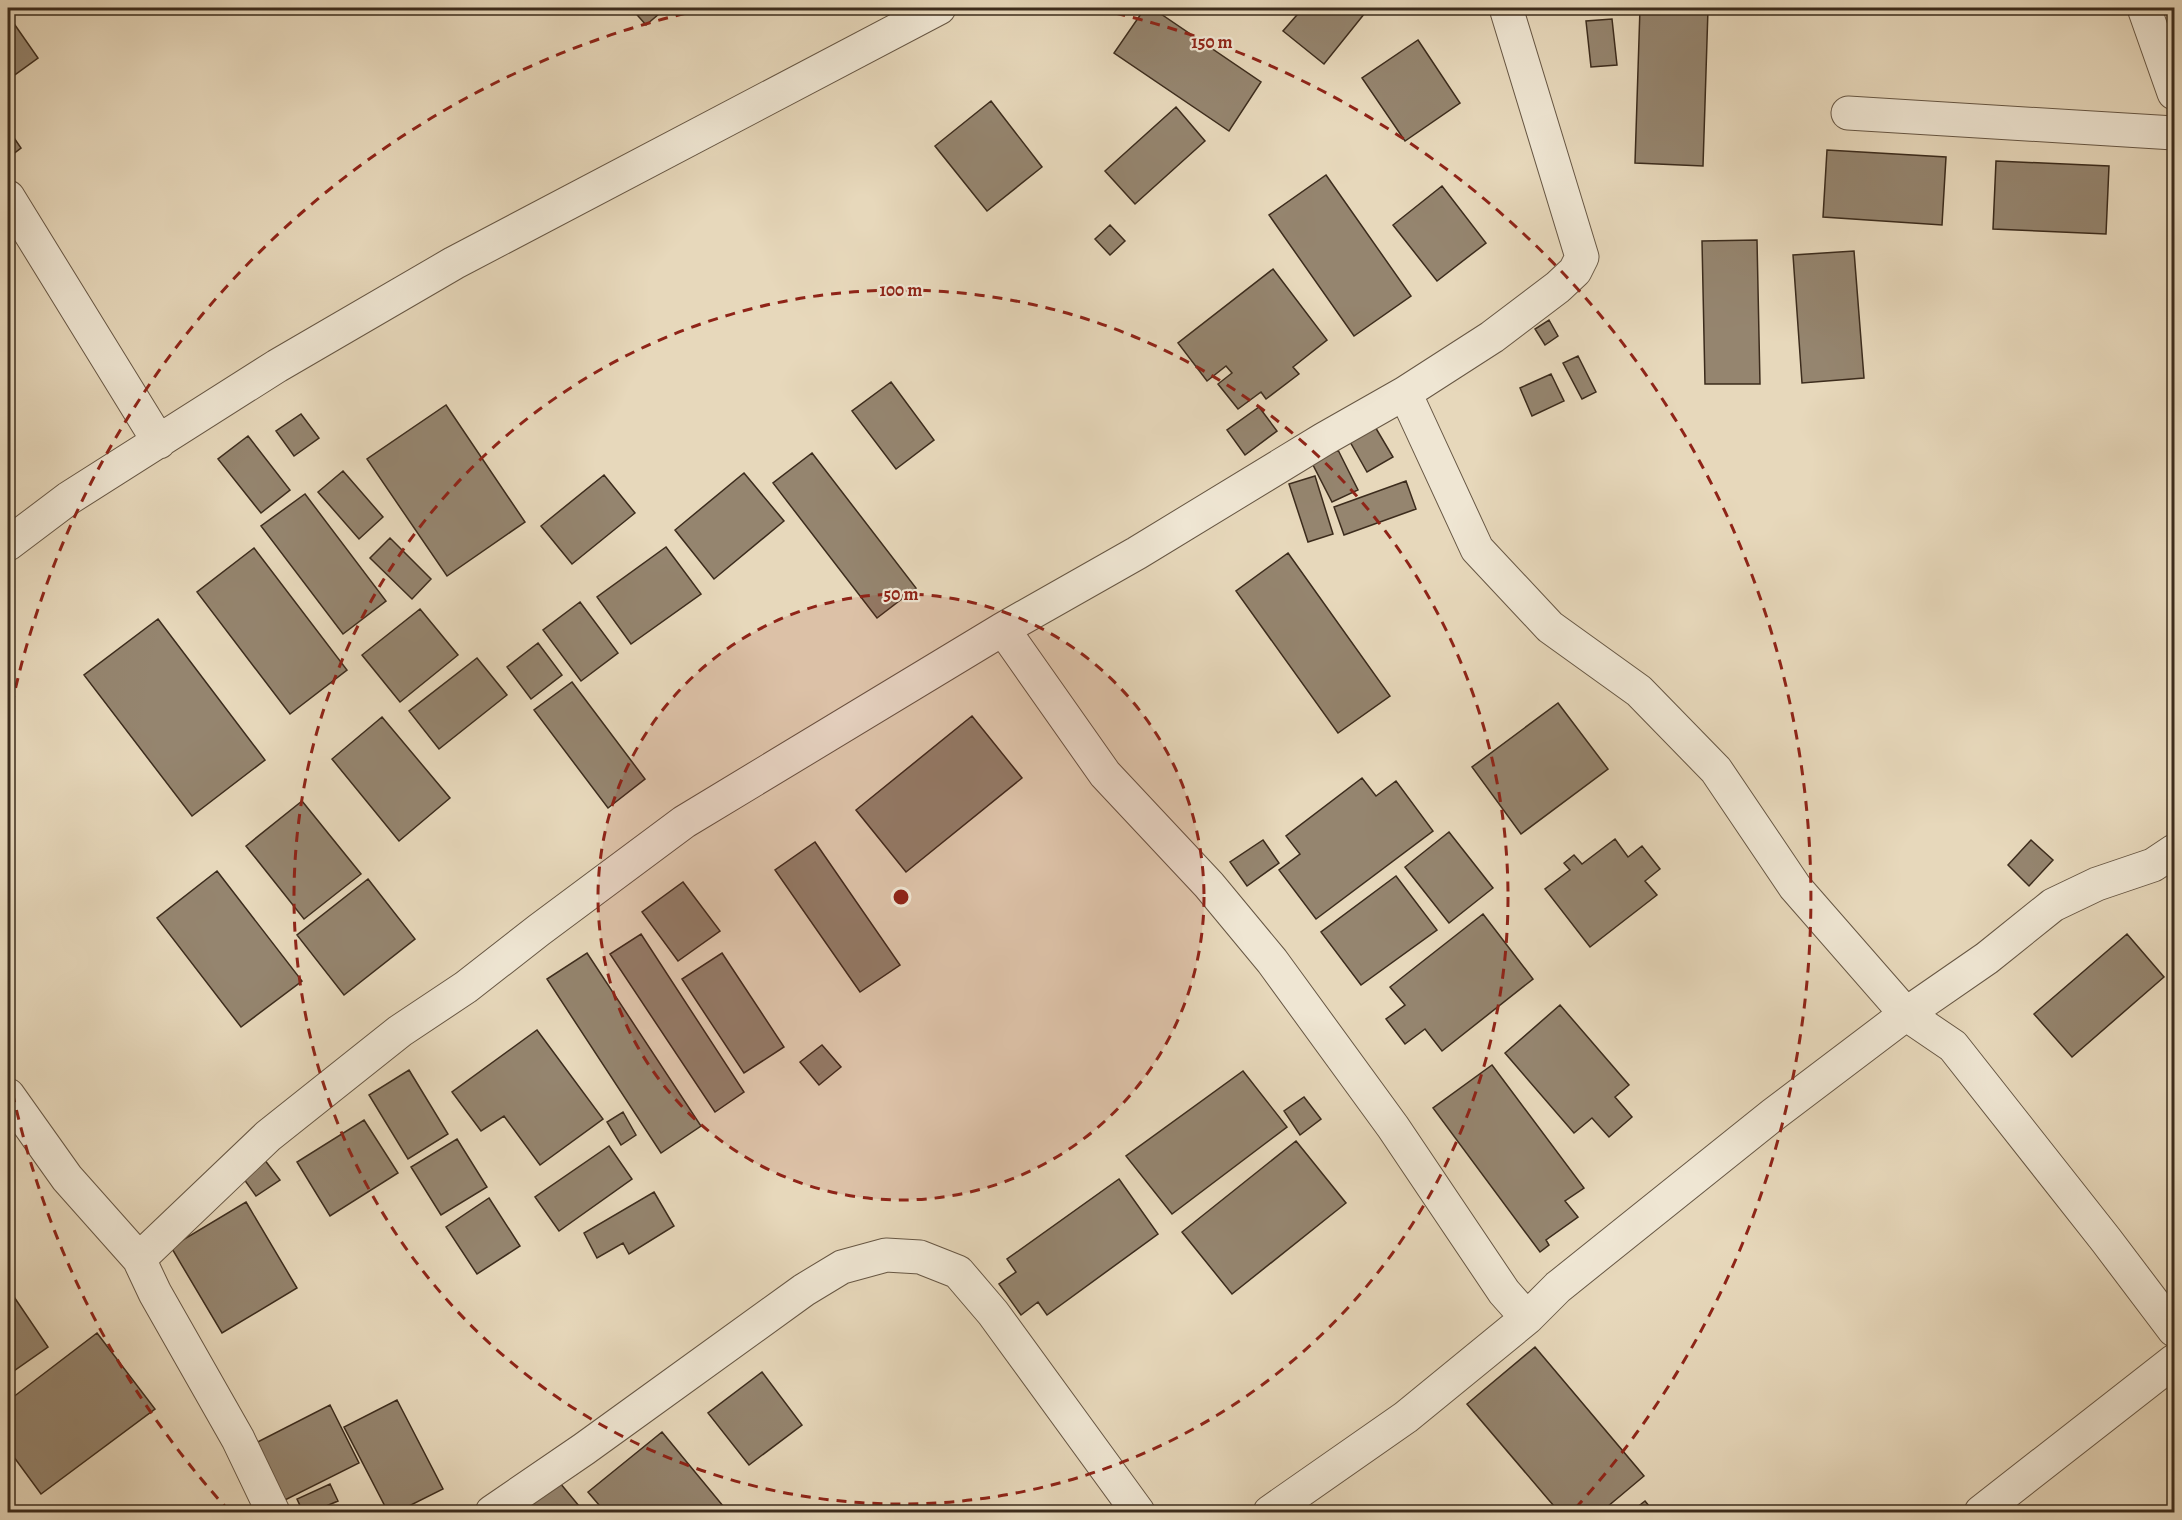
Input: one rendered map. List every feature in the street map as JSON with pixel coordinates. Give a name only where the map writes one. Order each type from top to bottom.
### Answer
[{"type":"street","points":[[8,544],[69,498],[277,366],[453,263],[939,8]]},
{"type":"street","points":[[139,1259],[268,1136],[400,1031],[466,987],[684,822],[1003,629],[1137,553],[1324,439],[1405,393],[1491,337],[1558,287],[1575,271],[1582,257],[1506,8]]},
{"type":"street","points":[[2144,8],[2175,93]]},
{"type":"street","points":[[1848,113],[2175,133]]},
{"type":"street","points":[[8,197],[159,442]]},
{"type":"street","points":[[1405,393],[1477,549],[1550,627],[1639,691],[1716,770],[1795,887],[1906,1014],[1953,1046],[2175,1330]]},
{"type":"street","points":[[1003,629],[1105,774],[1209,885],[1272,961],[1393,1127],[1504,1292],[1527,1318]]},
{"type":"street","points":[[1270,1512],[1406,1417],[1527,1318],[1568,1279],[1774,1114],[1906,1014],[1987,958],[2053,905],[2097,884],[2153,865],[2175,851]]},
{"type":"street","points":[[8,1095],[67,1178],[139,1259],[155,1293],[238,1439],[273,1512]]},
{"type":"street","points":[[492,1512],[584,1449],[804,1290],[842,1267],[886,1255],[920,1257],[958,1272],[993,1313],[1138,1512]]},
{"type":"street","points":[[1981,1512],[2175,1361]]},
{"type":"building","points":[[631,8],[666,8],[646,25]]},
{"type":"building","points":[[1145,8],[1152,8],[1261,82],[1229,131],[1114,53]]},
{"type":"building","points":[[1303,8],[1369,8],[1324,64],[1283,31]]},
{"type":"building","points":[[1640,8],[1708,9],[1703,166],[1635,163]]},
{"type":"building","points":[[8,15],[38,58],[9,79],[8,77]]},
{"type":"building","points":[[1612,19],[1617,65],[1591,67],[1586,21]]},
{"type":"building","points":[[1418,40],[1460,103],[1405,141],[1362,78]]},
{"type":"building","points":[[991,101],[1042,167],[987,211],[935,146]]},
{"type":"building","points":[[1176,107],[1205,141],[1135,204],[1105,171]]},
{"type":"building","points":[[8,129],[21,148],[8,158]]},
{"type":"building","points":[[1827,150],[1946,157],[1942,225],[1823,217]]},
{"type":"building","points":[[1996,161],[2109,166],[2106,234],[1993,229]]},
{"type":"building","points":[[1326,175],[1411,296],[1354,336],[1269,215]]},
{"type":"building","points":[[1442,186],[1486,243],[1437,281],[1393,225]]},
{"type":"building","points":[[1110,225],[1125,241],[1110,255],[1095,239]]},
{"type":"building","points":[[1757,240],[1760,384],[1705,384],[1702,241]]},
{"type":"building","points":[[1854,251],[1864,378],[1802,383],[1793,255]]},
{"type":"building","points":[[1273,269],[1327,340],[1293,367],[1299,374],[1266,399],[1261,392],[1238,409],[1218,384],[1232,373],[1226,366],[1207,381],[1178,343]]},
{"type":"building","points":[[1549,320],[1558,336],[1545,345],[1535,329]]},
{"type":"building","points":[[1578,356],[1596,392],[1582,399],[1563,363]]},
{"type":"building","points":[[1551,374],[1564,401],[1532,416],[1520,388]]},
{"type":"building","points":[[891,382],[934,440],[896,469],[852,411]]},
{"type":"building","points":[[446,405],[525,522],[447,576],[367,459]]},
{"type":"building","points":[[1259,407],[1277,431],[1245,455],[1227,430]]},
{"type":"building","points":[[301,414],[319,438],[294,456],[276,431]]},
{"type":"building","points":[[1374,425],[1393,457],[1367,472],[1349,440]]},
{"type":"building","points":[[248,436],[290,490],[261,513],[218,459]]},
{"type":"building","points":[[1338,450],[1358,490],[1332,502],[1312,463]]},
{"type":"building","points":[[812,453],[916,588],[877,618],[773,483]]},
{"type":"building","points":[[343,471],[383,517],[359,539],[318,492]]},
{"type":"building","points":[[744,473],[784,521],[714,579],[675,530]]},
{"type":"building","points":[[604,475],[635,513],[572,564],[541,526]]},
{"type":"building","points":[[1315,476],[1333,534],[1308,542],[1289,484]]},
{"type":"building","points":[[1406,481],[1416,509],[1344,535],[1334,507]]},
{"type":"building","points":[[305,494],[386,601],[343,634],[261,526]]},
{"type":"building","points":[[390,538],[431,579],[412,599],[370,558]]},
{"type":"building","points":[[666,547],[701,594],[631,644],[597,597]]},
{"type":"building","points":[[254,548],[347,670],[290,714],[197,592]]},
{"type":"building","points":[[1288,553],[1390,696],[1338,733],[1236,591]]},
{"type":"building","points":[[580,602],[618,653],[581,681],[543,630]]},
{"type":"building","points":[[420,609],[458,655],[400,702],[362,655]]},
{"type":"building","points":[[158,619],[265,760],[192,816],[84,675]]},
{"type":"building","points":[[538,643],[562,675],[531,699],[507,667]]},
{"type":"building","points":[[477,658],[507,695],[439,749],[409,711]]},
{"type":"building","points":[[572,682],[645,779],[608,808],[534,710]]},
{"type":"building","points":[[1558,703],[1608,769],[1521,834],[1472,767]]},
{"type":"building","points":[[972,716],[1022,778],[906,872],[856,810]]},
{"type":"building","points":[[382,717],[450,798],[399,841],[332,759]]},
{"type":"building","points":[[1362,778],[1376,796],[1396,781],[1433,831],[1316,919],[1279,870],[1300,854],[1286,836]]},
{"type":"building","points":[[302,801],[361,874],[304,919],[246,846]]},
{"type":"building","points":[[1449,832],[1493,888],[1449,923],[1405,867]]},
{"type":"building","points":[[1615,839],[1628,857],[1642,846],[1660,869],[1645,881],[1657,895],[1590,947],[1545,889],[1570,870],[1564,863],[1574,855],[1582,864]]},
{"type":"building","points":[[1263,840],[1279,863],[1247,886],[1230,862]]},
{"type":"building","points":[[2031,840],[2053,860],[2029,886],[2008,865]]},
{"type":"building","points":[[815,842],[900,965],[860,992],[775,870]]},
{"type":"building","points":[[217,871],[302,981],[241,1027],[157,918]]},
{"type":"building","points":[[1396,876],[1437,930],[1361,985],[1321,932]]},
{"type":"building","points":[[368,879],[415,939],[344,995],[297,935]]},
{"type":"building","points":[[683,882],[720,931],[678,961],[642,912]]},
{"type":"building","points":[[1483,914],[1533,979],[1442,1051],[1425,1029],[1405,1044],[1386,1019],[1405,1005],[1390,987]]},
{"type":"building","points":[[641,934],[744,1092],[715,1112],[610,954]]},
{"type":"building","points":[[2127,934],[2164,977],[2072,1057],[2034,1014]]},
{"type":"building","points":[[587,953],[701,1126],[661,1153],[547,979]]},
{"type":"building","points":[[722,953],[784,1047],[744,1073],[682,979]]},
{"type":"building","points":[[1560,1005],[1629,1085],[1615,1097],[1632,1117],[1609,1137],[1592,1118],[1574,1133],[1505,1053]]},
{"type":"building","points":[[537,1030],[603,1119],[540,1165],[504,1116],[481,1131],[452,1092]]},
{"type":"building","points":[[822,1045],[841,1067],[819,1085],[800,1062]]},
{"type":"building","points":[[1492,1065],[1584,1188],[1565,1201],[1578,1217],[1546,1240],[1549,1245],[1540,1252],[1433,1108]]},
{"type":"building","points":[[409,1070],[448,1134],[408,1159],[369,1095]]},
{"type":"building","points":[[1243,1071],[1287,1127],[1172,1214],[1126,1156]]},
{"type":"building","points":[[1304,1097],[1321,1119],[1300,1135],[1284,1111]]},
{"type":"building","points":[[623,1112],[636,1135],[621,1145],[607,1122]]},
{"type":"building","points":[[364,1120],[398,1173],[330,1216],[297,1162]]},
{"type":"building","points":[[457,1139],[487,1187],[441,1215],[411,1167]]},
{"type":"building","points":[[1296,1141],[1346,1203],[1232,1294],[1182,1232]]},
{"type":"building","points":[[609,1146],[632,1179],[559,1231],[535,1197]]},
{"type":"building","points":[[264,1159],[280,1180],[256,1196],[241,1175]]},
{"type":"building","points":[[1119,1179],[1158,1234],[1047,1315],[1038,1302],[1021,1315],[999,1284],[1016,1272],[1007,1259]]},
{"type":"building","points":[[654,1192],[674,1226],[629,1254],[623,1243],[597,1258],[584,1233]]},
{"type":"building","points":[[489,1198],[520,1246],[477,1274],[446,1227]]},
{"type":"building","points":[[246,1202],[297,1288],[222,1333],[171,1247]]},
{"type":"building","points":[[8,1288],[48,1347],[8,1375]]},
{"type":"building","points":[[97,1333],[155,1409],[41,1494],[8,1449],[8,1401]]},
{"type":"building","points":[[1535,1347],[1644,1476],[1601,1512],[1559,1512],[1467,1404]]},
{"type":"building","points":[[762,1372],[802,1425],[749,1465],[708,1413]]},
{"type":"building","points":[[397,1400],[443,1489],[397,1512],[388,1512],[344,1427]]},
{"type":"building","points":[[330,1405],[359,1463],[279,1503],[250,1446]]},
{"type":"building","points":[[662,1432],[728,1512],[605,1512],[588,1492]]},
{"type":"building","points":[[555,1477],[584,1512],[510,1512]]},
{"type":"building","points":[[330,1484],[338,1501],[312,1512],[303,1512],[297,1499]]},
{"type":"building","points":[[1645,1501],[1654,1512],[1631,1512]]}]
